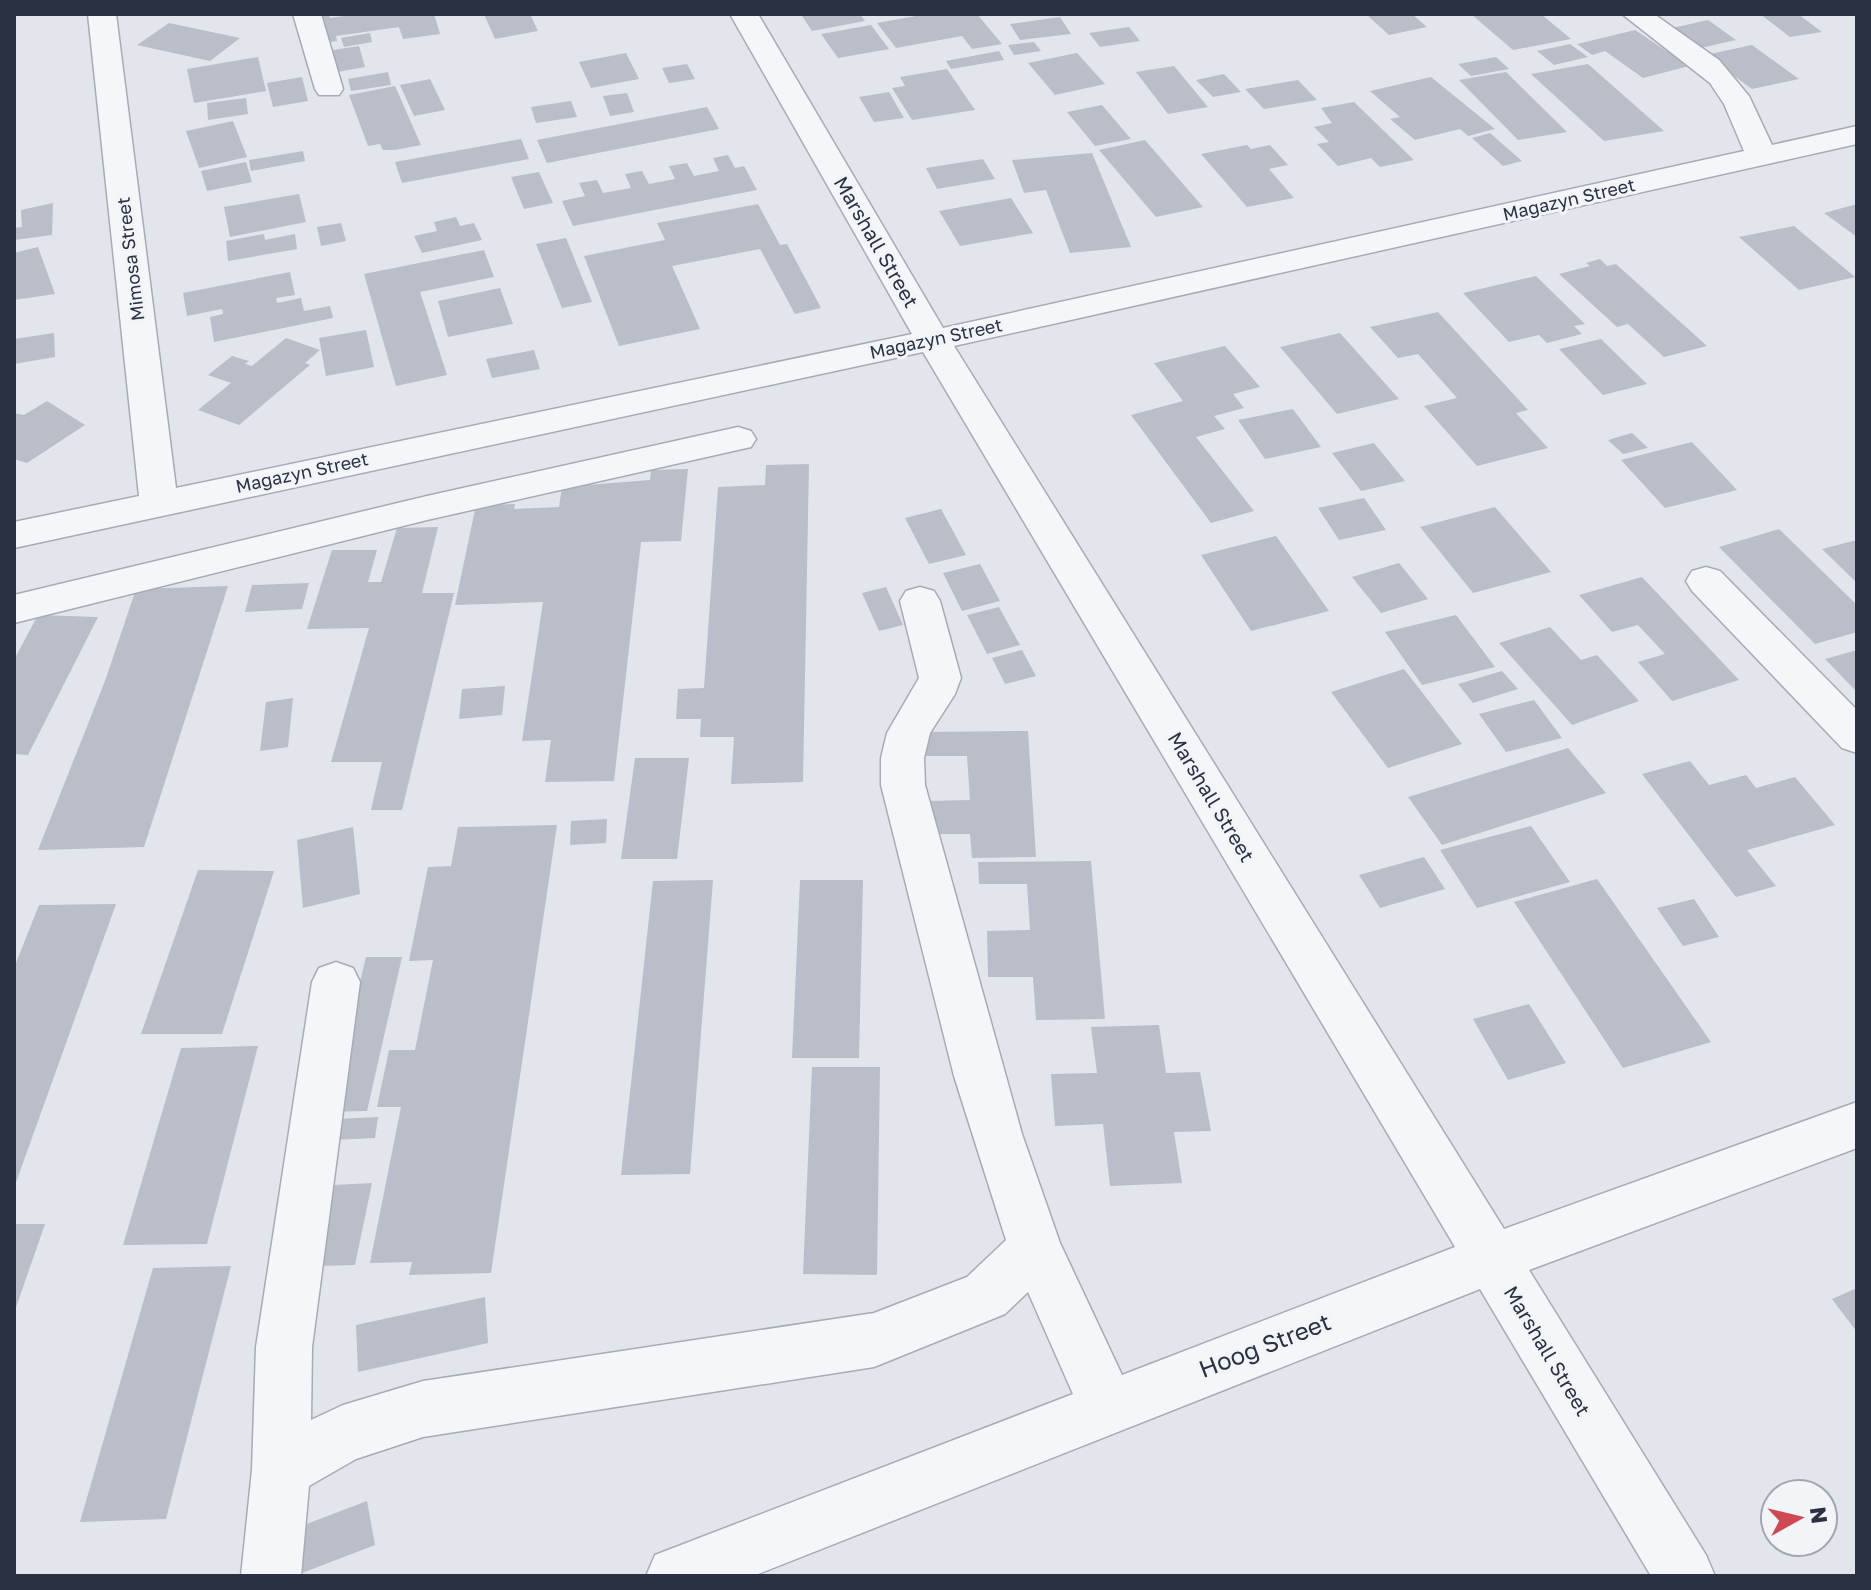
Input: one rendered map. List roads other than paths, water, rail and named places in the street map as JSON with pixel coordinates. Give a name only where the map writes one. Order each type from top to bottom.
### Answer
[{"type":"street","name":"Mimosa Street","points":[[102,14],[159,503]]},
{"type":"street","points":[[307,14],[329,89]]},
{"type":"street","name":"Marshall Street","points":[[744,14],[933,340],[1685,1576]]},
{"type":"street","points":[[1636,14],[1698,57],[1729,87],[1761,156]]},
{"type":"street","name":"Magazyn Street","points":[[14,535],[933,340],[1857,135]]},
{"type":"street","points":[[14,609],[427,508],[738,439]]},
{"type":"street","points":[[1706,581],[1857,737]]},
{"type":"street","points":[[920,601],[940,678],[939,690],[917,717],[904,744],[903,785],[967,1035],[1009,1180],[1035,1248],[1108,1407]]},
{"type":"street","points":[[265,1574],[281,1470],[284,1347],[336,982]]},
{"type":"street","name":"Hoog Street","points":[[676,1576],[1491,1259],[1857,1125]]},
{"type":"street","points":[[281,1470],[343,1434],[423,1409],[874,1340],[986,1296],[1035,1248]]}]
